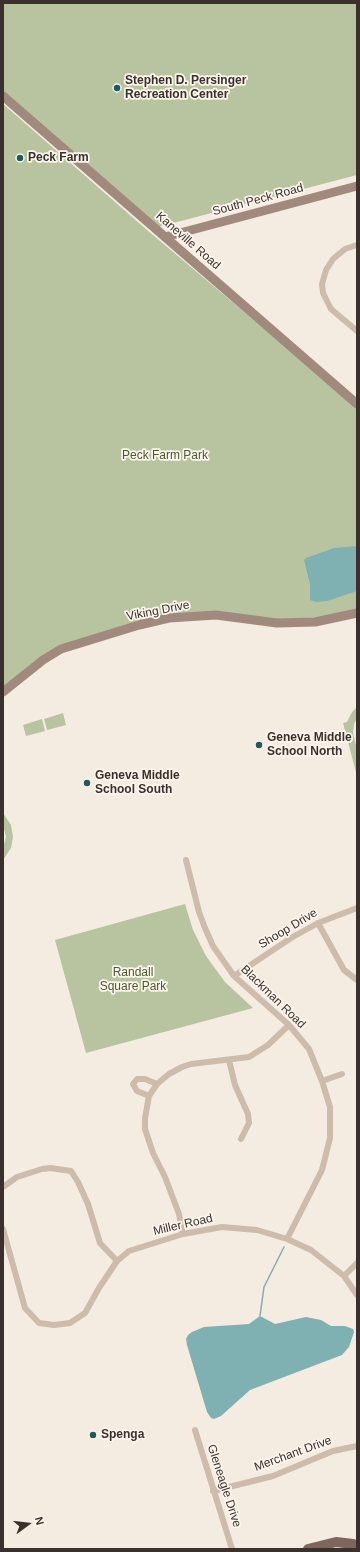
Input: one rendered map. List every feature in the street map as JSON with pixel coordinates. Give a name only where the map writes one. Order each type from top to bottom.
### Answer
[{"type":"main road","name":"Kaneville Road","points":[[3,96],[56,140],[357,404]]},
{"type":"main road","name":"South Peck Road","points":[[165,237],[357,186]]},
{"type":"main road","name":"Viking Drive","points":[[3,692],[43,660],[61,649],[140,625],[169,618],[216,615],[277,623],[315,622],[335,619],[357,613]]},
{"type":"main road","points":[[308,1549],[336,1542],[352,1545]]},
{"type":"street","points":[[357,245],[345,249],[333,259],[326,270],[322,284],[323,293],[331,309],[357,331]]},
{"type":"street","name":"Blackman Road","points":[[186,860],[204,928],[213,946],[234,976],[289,1025],[308,1049],[322,1081],[330,1107],[330,1138],[322,1170],[287,1239]]},
{"type":"street","name":"Shoop Drive","points":[[234,976],[291,938],[318,923],[357,908]]},
{"type":"street","points":[[318,923],[344,970],[357,980]]},
{"type":"street","points":[[183,1234],[179,1214],[165,1177],[153,1153],[145,1128],[145,1118],[149,1096],[157,1084],[169,1074],[186,1065],[249,1057],[268,1045],[289,1025]]},
{"type":"street","points":[[230,1060],[235,1085],[248,1114],[249,1123],[241,1139]]},
{"type":"street","points":[[322,1081],[342,1074]]},
{"type":"street","points":[[149,1096],[137,1091],[133,1084],[137,1079],[145,1079],[157,1084]]},
{"type":"street","points":[[3,1187],[18,1177],[42,1169],[50,1168],[71,1171],[88,1204],[100,1243],[117,1261]]},
{"type":"street","name":"Miller Road","points":[[3,1229],[25,1308],[39,1323],[54,1325],[70,1323],[85,1313],[117,1261],[130,1251],[183,1234],[222,1227],[257,1230],[287,1239],[311,1250],[344,1276],[357,1295]]},
{"type":"street","points":[[344,1276],[357,1263]]},
{"type":"street","name":"Gleneagle Drive","points":[[195,1430],[213,1492],[232,1549]]},
{"type":"street","name":"Merchant Drive","points":[[213,1492],[273,1476],[333,1451],[357,1446]]},
{"type":"green space","points":[[3,3],[357,3],[357,175],[158,227],[3,91]]},
{"type":"green space","name":"Peck Farm Park","points":[[3,104],[147,230],[357,407],[357,613],[315,622],[193,616],[61,649],[3,692]]},
{"type":"green space","points":[[357,707],[357,718],[354,724],[353,733],[357,749],[357,776],[343,723],[347,722],[352,712]]},
{"type":"green space","points":[[63,713],[66,725],[47,730],[44,719]]},
{"type":"green space","points":[[42,719],[45,731],[26,736],[23,725]]},
{"type":"green space","points":[[3,813],[11,825],[13,837],[11,848],[3,860],[3,848],[6,837],[3,825]]},
{"type":"green space","name":"Randall Square Park","points":[[185,904],[193,930],[206,956],[225,982],[253,1008],[86,1053],[55,940]]},
{"type":"water","points":[[357,546],[357,591],[327,601],[316,602],[310,600],[310,584],[304,560],[334,548]]},
{"type":"water","points":[[260,1316],[275,1324],[306,1317],[321,1320],[331,1326],[345,1326],[353,1329],[354,1332],[349,1347],[342,1355],[250,1390],[221,1416],[214,1419],[211,1418],[207,1412],[186,1339],[192,1332],[204,1327],[249,1324]]},
{"type":"waterway","points":[[260,1316],[264,1287],[284,1247]]},
{"type":"place","name":"Stephen D. Persinger Recreation Center","points":[[117,88]]},
{"type":"place","name":"Peck Farm","points":[[20,158]]},
{"type":"place","name":"Geneva Middle School North","points":[[259,745]]},
{"type":"place","name":"Geneva Middle School South","points":[[87,783]]},
{"type":"place","name":"Spenga","points":[[93,1435]]}]
